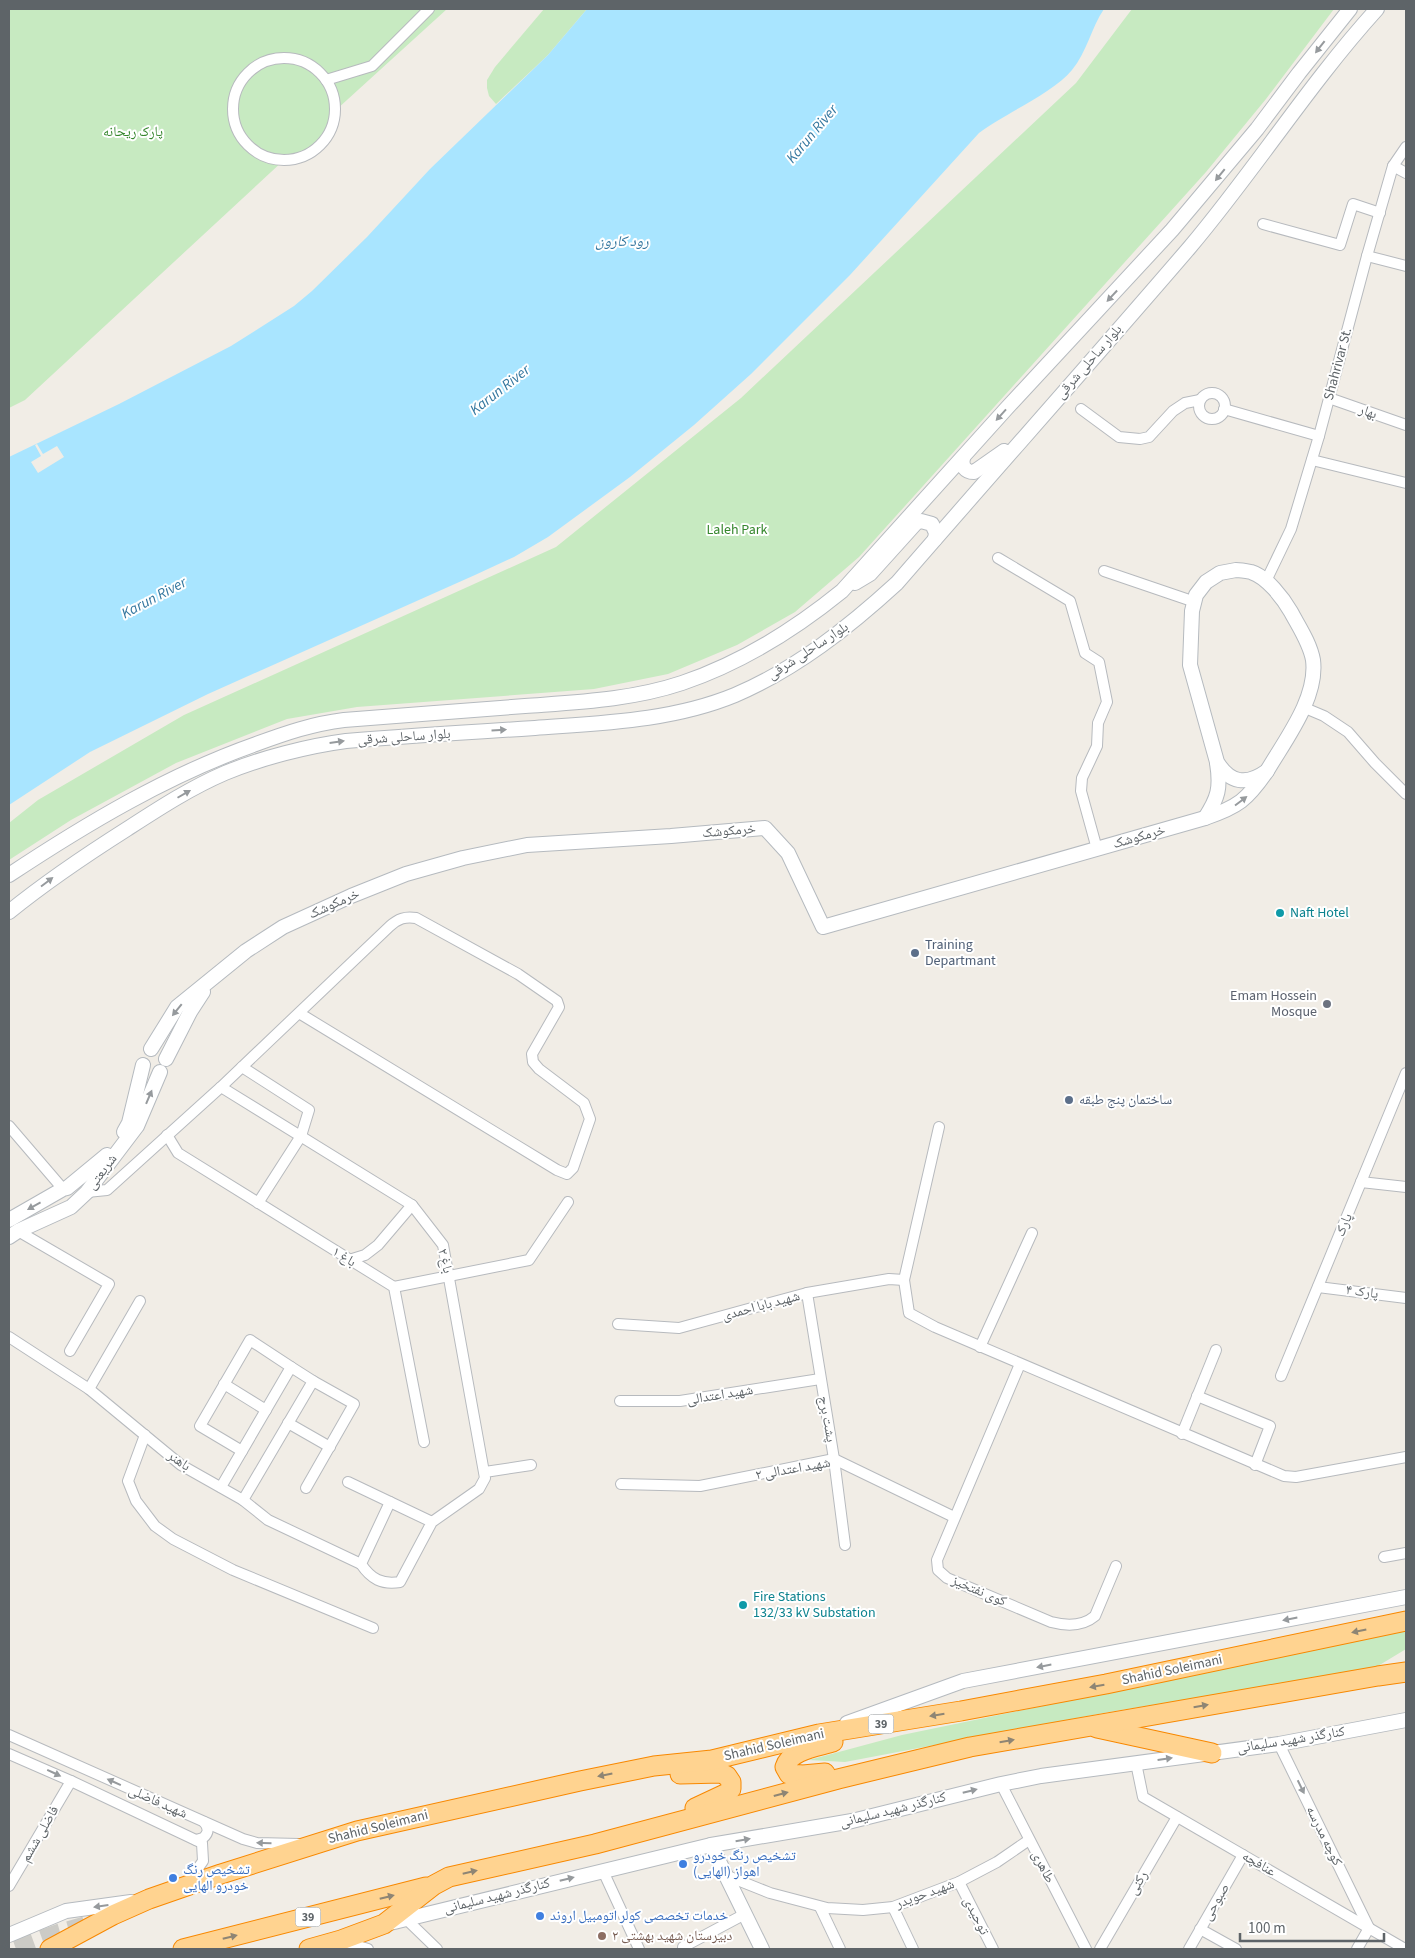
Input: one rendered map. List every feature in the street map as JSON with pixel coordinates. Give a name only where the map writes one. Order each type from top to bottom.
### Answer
[{"type":"highway","name":"Shahid Soleimani","points":[[149,1899],[357,1831],[640,1768],[712,1760],[819,1734],[1106,1684],[1406,1621]]},
{"type":"highway","name":"39","points":[[183,1949],[434,1884],[449,1877],[626,1835],[970,1747],[1406,1672]]},
{"type":"highway","points":[[890,1767],[804,1775],[789,1774],[786,1768],[787,1761],[797,1753],[898,1721]]},
{"type":"highway","points":[[1086,1726],[1182,1745],[1212,1753]]},
{"type":"highway","points":[[626,1835],[697,1807],[727,1793],[731,1789],[732,1782],[721,1773],[665,1774],[640,1768]]},
{"type":"highway","name":"39","points":[[309,1949],[341,1940],[396,1919],[434,1884]]},
{"type":"highway","name":"39","points":[[50,1949],[113,1915],[149,1899]]},
{"type":"main road","name":"بلوار ساحلی شرقی","points":[[9,875],[56,844],[181,774],[220,756],[288,732],[315,724],[344,720],[639,695],[681,683],[724,666],[762,647],[811,616],[842,591],[1128,279],[1216,180],[1350,9]]},
{"type":"main road","name":"بلوار ساحلی شرقی","points":[[9,912],[69,866],[189,791],[226,773],[293,751],[319,744],[346,741],[644,718],[690,710],[735,695],[776,675],[860,616],[897,583],[1190,246],[1314,84],[1377,9]]},
{"type":"main road","points":[[963,458],[962,465],[964,468],[967,471],[974,472],[1024,437]]},
{"type":"main road","points":[[842,591],[870,574],[916,523],[922,521],[932,524],[936,539]]},
{"type":"main road","points":[[1205,818],[1216,802],[1220,782],[1217,762],[1190,664],[1194,602],[1196,595],[1206,582],[1220,573],[1236,570],[1252,572],[1266,581]]},
{"type":"main road","name":"خرمکوشک","points":[[212,979],[246,951],[283,927],[350,896],[415,872],[463,858],[527,845],[765,828],[788,853],[823,927],[1230,810],[1252,793],[1267,771],[1304,708],[1311,686],[1313,661],[1304,635],[1288,606],[1266,581]]},
{"type":"main road","points":[[1217,762],[1224,772],[1234,779],[1245,781],[1257,778],[1267,771]]},
{"type":"main road","points":[[212,979],[190,1012],[166,1059],[166,1064],[160,1072],[150,1072],[143,1065],[143,1055],[151,1049],[177,1007],[212,979]]},
{"type":"main road","points":[[151,1049],[161,1050],[166,1059]]},
{"type":"main road","name":"شریعتی","points":[[11,1228],[71,1205],[87,1192],[129,1123],[143,1065]]},
{"type":"main road","name":"شریعتی","points":[[11,1228],[106,1161],[137,1126],[160,1072]]},
{"type":"main road","points":[[63,1190],[75,1195],[71,1205]]},
{"type":"main road","points":[[819,1734],[963,1681],[1406,1597]]},
{"type":"main road","name":"کنارگذر شهید سلیمانی","points":[[396,1919],[711,1846],[852,1821],[1001,1784],[1042,1776],[1279,1744],[1406,1720]]},
{"type":"main road","points":[[711,1846],[762,1949]]},
{"type":"main road","points":[[9,1935],[66,1911],[149,1899]]},
{"type":"street","points":[[326,80],[372,66],[429,9]]},
{"type":"street","points":[[282,58],[299,60],[314,68],[326,80],[333,94],[336,110],[333,126],[326,140],[314,151],[300,158],[284,160],[269,158],[255,151],[244,140],[236,127],[233,111],[235,96],[241,81],[252,70],[266,61],[282,58]]},
{"type":"street","name":"Shahrivar St.","points":[[1266,581],[1291,529],[1319,436],[1367,256],[1394,166],[1406,147]]},
{"type":"street","points":[[1394,166],[1406,173]]},
{"type":"street","points":[[1262,224],[1340,245],[1353,204],[1380,213]]},
{"type":"street","points":[[1367,256],[1406,266]]},
{"type":"street","points":[[1081,409],[1119,437],[1140,439],[1149,437],[1173,410],[1185,403],[1200,400],[1206,394],[1218,395],[1223,401],[1224,409],[1216,418],[1207,418],[1200,412],[1200,400]]},
{"type":"street","name":"بهار","points":[[1329,398],[1406,426]]},
{"type":"street","points":[[1224,409],[1319,436]]},
{"type":"street","points":[[1312,460],[1406,483]]},
{"type":"street","points":[[998,558],[1070,601],[1085,653],[1099,662],[1107,702],[1098,723],[1097,746],[1082,778],[1081,791],[1097,849]]},
{"type":"street","points":[[1104,571],[1194,602]]},
{"type":"street","points":[[1304,708],[1324,716],[1348,732],[1406,794]]},
{"type":"street","points":[[87,1192],[107,1190],[221,1087],[390,926],[397,920],[408,916],[416,918],[518,974],[557,1001],[559,1007],[532,1054],[533,1062],[538,1069],[584,1103],[590,1119],[573,1168],[567,1174],[557,1170],[299,1013]]},
{"type":"street","points":[[242,1067],[309,1110],[301,1136],[258,1203]]},
{"type":"street","name":"پارک","points":[[1281,1376],[1406,1074]]},
{"type":"street","name":"باغ ۲","points":[[221,1087],[412,1205],[443,1245],[485,1472]]},
{"type":"street","points":[[9,1126],[63,1190]]},
{"type":"street","points":[[939,1127],[904,1280],[909,1313],[980,1347],[1284,1476],[1296,1477],[1406,1457]]},
{"type":"street","name":"باغ ۱","points":[[167,1136],[178,1153],[394,1287]]},
{"type":"street","points":[[1361,1182],[1406,1187]]},
{"type":"street","points":[[424,1442],[394,1287],[529,1260],[568,1202]]},
{"type":"street","points":[[349,1260],[365,1255],[378,1245],[412,1205]]},
{"type":"street","points":[[11,1228],[109,1284],[70,1351]]},
{"type":"street","points":[[980,1347],[1032,1233]]},
{"type":"street","name":"شهید بابا احمدی","points":[[618,1324],[678,1328],[807,1293],[889,1279],[904,1280]]},
{"type":"street","name":"پارک ۴","points":[[1318,1286],[1406,1298]]},
{"type":"street","name":"پشت برج","points":[[807,1293],[834,1460],[845,1545]]},
{"type":"street","points":[[89,1389],[140,1301]]},
{"type":"street","name":"باهنر","points":[[9,1337],[89,1389],[181,1464],[243,1500],[268,1520],[361,1564]]},
{"type":"street","points":[[242,1451],[200,1426],[250,1340],[313,1381],[354,1404],[306,1488]]},
{"type":"street","points":[[1182,1434],[1216,1350]]},
{"type":"street","name":"کوی نفتخیز","points":[[1020,1364],[954,1516],[937,1560],[938,1570],[947,1578],[1051,1622],[1066,1626],[1088,1622],[1095,1616],[1116,1566]]},
{"type":"street","points":[[221,1487],[291,1367]]},
{"type":"street","name":"شهید اعتدالی","points":[[620,1401],[680,1401],[820,1379]]},
{"type":"street","points":[[243,1500],[313,1381]]},
{"type":"street","points":[[224,1384],[266,1410]]},
{"type":"street","points":[[1197,1396],[1270,1426],[1255,1465]]},
{"type":"street","points":[[288,1423],[330,1447]]},
{"type":"street","points":[[145,1435],[128,1481],[136,1501],[155,1526],[173,1539],[232,1570],[374,1628]]},
{"type":"street","name":"شهید اعتدالی ۲","points":[[621,1484],[700,1486],[834,1460],[954,1516]]},
{"type":"street","points":[[390,1502],[361,1564],[366,1572],[380,1581],[389,1584],[400,1582],[432,1522],[479,1489],[485,1478],[485,1472],[531,1465]]},
{"type":"street","points":[[348,1482],[432,1522]]},
{"type":"street","points":[[1384,1557],[1406,1553]]},
{"type":"street","name":"شهید فاضلی","points":[[9,1735],[243,1839],[257,1843],[313,1844]]},
{"type":"street","name":"کوچه مدرسه","points":[[1279,1744],[1369,1928]]},
{"type":"street","name":"شهید فاضلی","points":[[9,1754],[196,1840]]},
{"type":"street","name":"عنافچه","points":[[1136,1763],[1142,1797],[1405,1949]]},
{"type":"street","name":"فاضلی ششم","points":[[9,1886],[71,1781]]},
{"type":"street","name":"طاهری","points":[[1001,1784],[1086,1949]]},
{"type":"street","name":"رکنی","points":[[1100,1949],[1177,1817]]},
{"type":"street","points":[[196,1840],[203,1838],[208,1832],[204,1822]]},
{"type":"street","points":[[183,1887],[203,1861],[202,1843],[196,1840]]},
{"type":"street","name":"شهید حویدر","points":[[725,1875],[770,1893],[820,1906],[863,1910],[893,1907],[959,1882],[997,1862],[1030,1840]]},
{"type":"street","name":"صبوحی","points":[[1189,1949],[1243,1855]]},
{"type":"street","points":[[603,1871],[639,1949]]},
{"type":"street","name":"توحیدی","points":[[959,1882],[993,1949]]},
{"type":"street","points":[[820,1906],[840,1949]]},
{"type":"street","points":[[893,1907],[913,1949]]},
{"type":"street","points":[[683,1947],[745,1914]]},
{"type":"street","points":[[396,1919],[437,1949]]},
{"type":"street","points":[[1357,1949],[1369,1928]]},
{"type":"street","points":[[1200,1929],[1236,1949]]},
{"type":"street","points":[[341,1940],[368,1949]]},
{"type":"green space","name":"پارک ریحانه","points":[[9,9],[447,9],[336,110],[315,155],[284,160],[25,400],[9,408]]},
{"type":"green space","points":[[544,9],[587,9],[548,55],[496,104],[489,96],[487,80],[495,67]]},
{"type":"green space","name":"Laleh Park","points":[[1132,9],[1334,9],[1266,99],[1206,172],[859,557],[795,612],[737,645],[668,674],[594,689],[357,707],[287,719],[176,763],[71,820],[9,860],[9,823],[38,800],[184,715],[556,547],[741,398],[1076,83]]},
{"type":"green space","points":[[1406,1631],[1406,1649],[1373,1669],[1109,1712],[845,1762],[809,1760],[902,1735]]},
{"type":"water","name":"رود کارون","points":[[587,9],[1104,9],[1082,56],[1063,79],[1041,95],[979,133],[850,275],[751,374],[694,425],[630,477],[548,537],[514,557],[208,694],[90,752],[9,805],[9,457],[119,404],[231,346],[294,306],[367,237],[430,169],[548,55]]},
{"type":"pier","points":[[37,444],[43,454],[57,446],[64,457],[38,473],[31,462],[41,456],[35,445]]},
{"type":"tunnel","points":[[16,1949],[85,1926]]},
{"type":"place","name":"Naft Hotel","points":[[1280,913]]},
{"type":"place","name":"Training Departmant","points":[[915,953]]},
{"type":"place","name":"Emam Hossein Mosque","points":[[1327,1004]]},
{"type":"place","name":"ساختمان پنج طبقه","points":[[1069,1100]]},
{"type":"place","name":"Fire Stations 132/33 kV Substation","points":[[743,1605]]},
{"type":"place","name":"تشخیص رنگ خودرو اهواز (الهایی)","points":[[683,1864]]},
{"type":"place","name":"تشخیص رنگ خودرو الهایی","points":[[173,1878]]},
{"type":"place","name":"خدمات تخصصی کولر اتومبیل اروند","points":[[540,1916]]},
{"type":"place","name":"دبیرستان شهید بهشتی ۲","points":[[602,1936]]},
{"type":"water label","name":"Karun River","points":[[812,134]]},
{"type":"water label","name":"Karun River","points":[[500,390]]},
{"type":"water label","name":"Karun River","points":[[154,598]]}]
